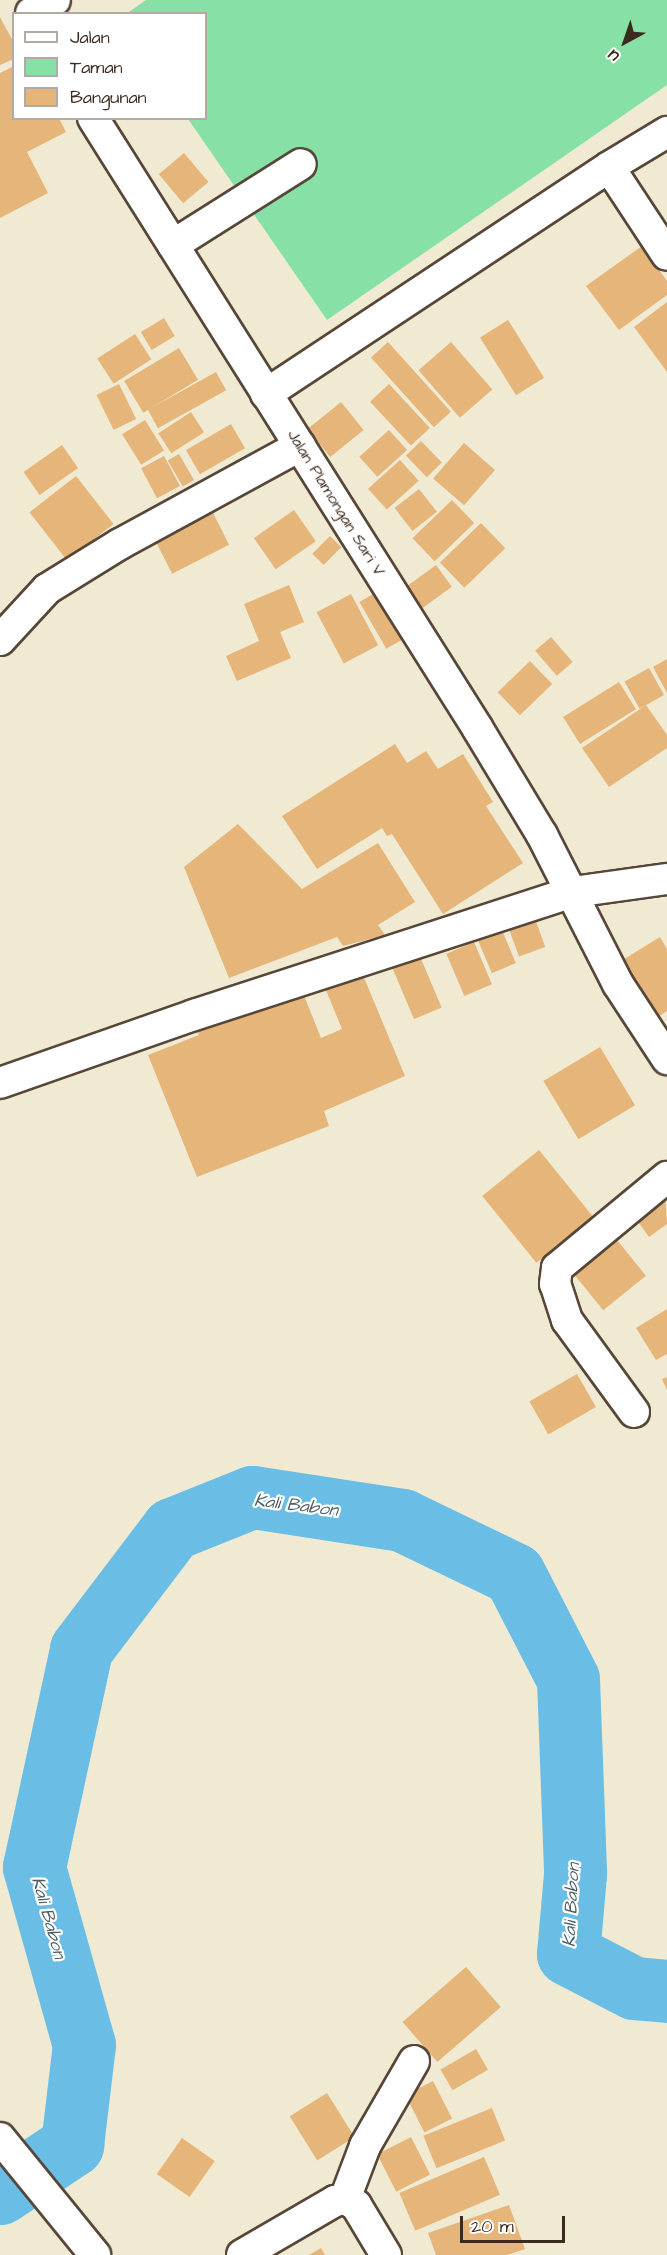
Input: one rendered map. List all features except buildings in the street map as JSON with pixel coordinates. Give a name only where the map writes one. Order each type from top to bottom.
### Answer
[{"type":"street","points":[[33,12],[56,0]]},
{"type":"street","name":"Jalan Plamongan Sari V","points":[[94,120],[478,729],[573,892],[618,984],[667,1059]]},
{"type":"street","points":[[266,394],[609,167],[667,132]]},
{"type":"street","points":[[172,245],[301,164]]},
{"type":"street","points":[[609,167],[667,255]]},
{"type":"street","points":[[0,640],[47,589],[170,516],[300,446]]},
{"type":"street","points":[[0,1083],[194,1015],[573,892],[667,879]]},
{"type":"street","points":[[634,1412],[567,1320],[555,1284],[556,1268],[667,1177]]},
{"type":"street","points":[[345,2199],[365,2146],[414,2061]]},
{"type":"street","points":[[0,2138],[95,2255]]},
{"type":"street","points":[[242,2255],[335,2201],[345,2199],[356,2205],[386,2255]]},
{"type":"green space","points":[[146,0],[667,0],[667,85],[327,320],[189,120],[207,120],[207,12],[129,12]]},
{"type":"waterway","name":"Kali Babon","points":[[0,2193],[72,2145],[84,2045],[34,1867],[81,1649],[172,1529],[252,1497],[402,1520],[514,1574],[568,1679],[575,1874],[568,1954],[634,1988],[667,1991]]}]
